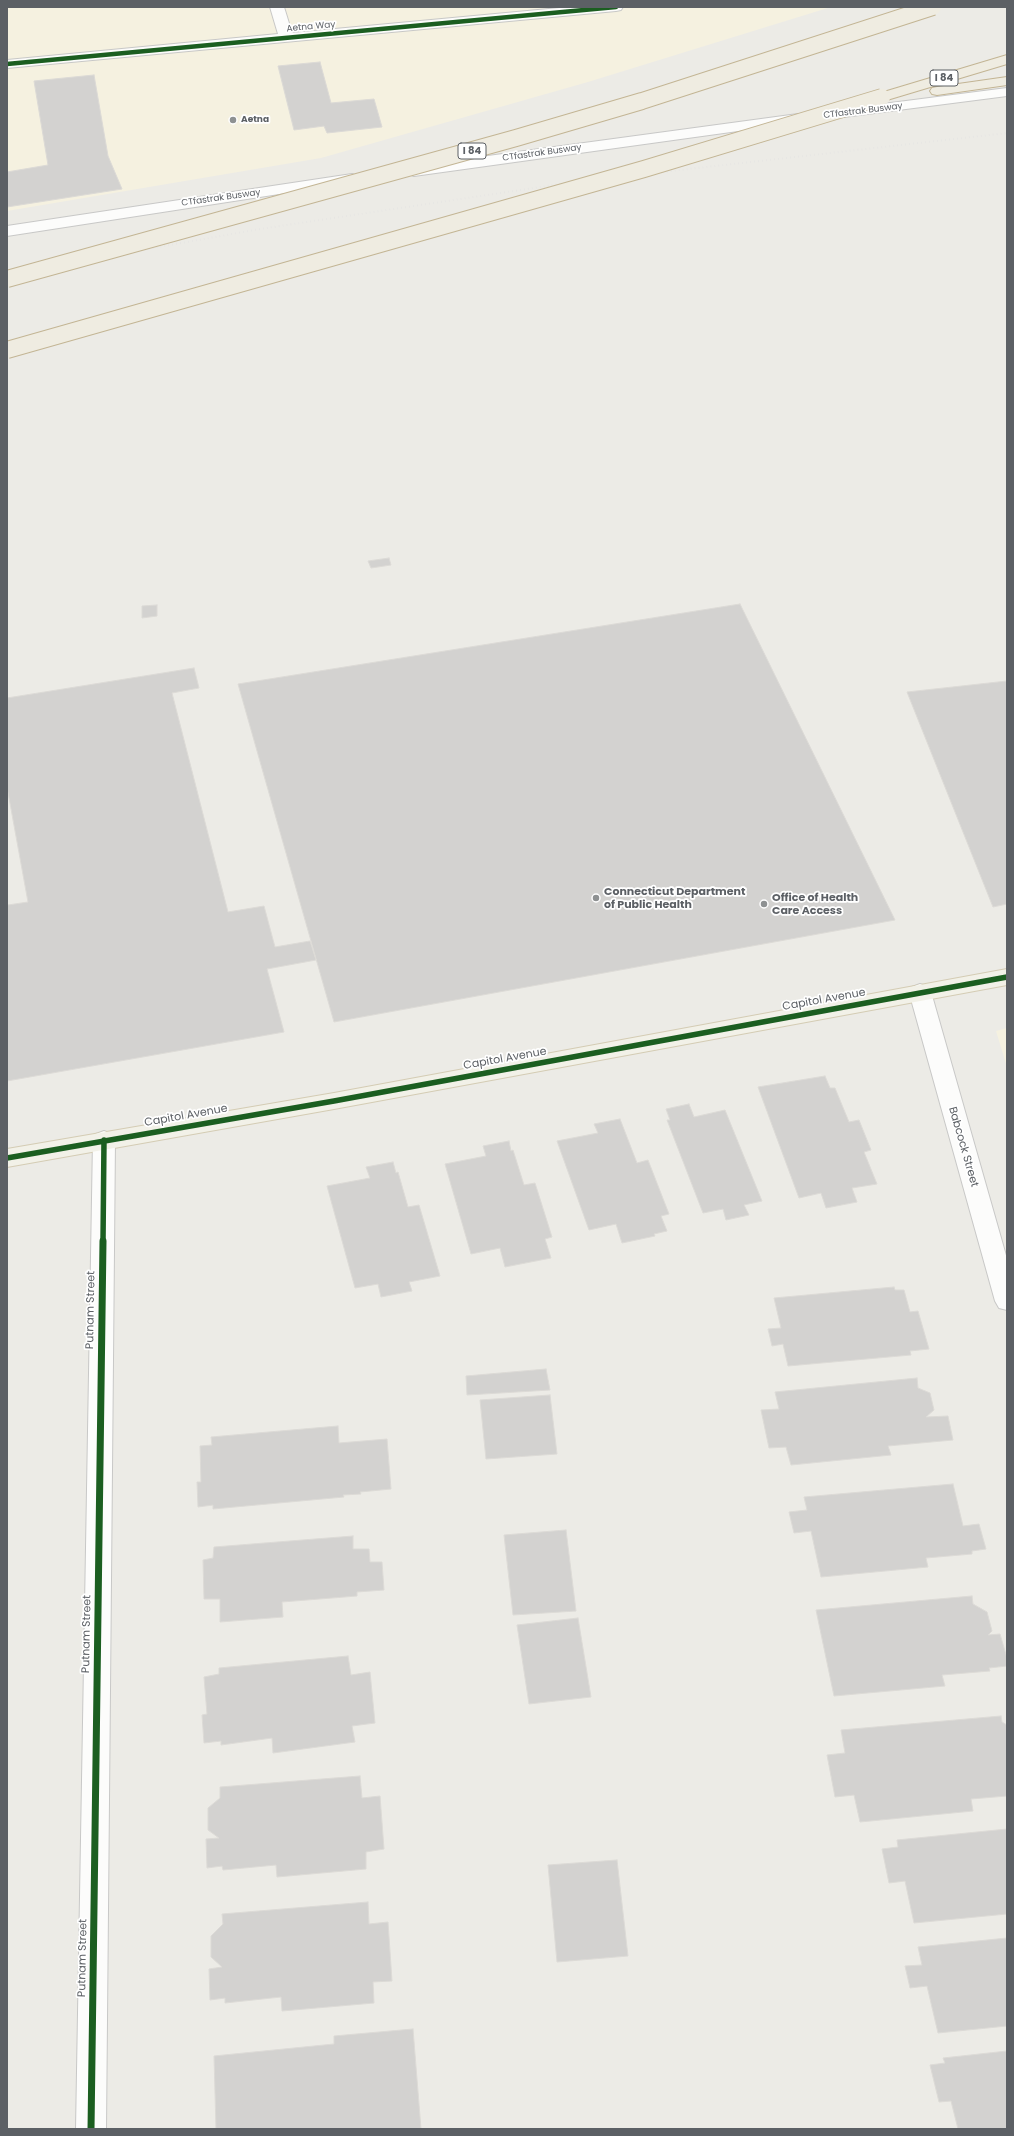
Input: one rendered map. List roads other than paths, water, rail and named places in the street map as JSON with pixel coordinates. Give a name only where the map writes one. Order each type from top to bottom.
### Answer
[{"type":"highway","name":"I 84","points":[[7,279],[516,138],[665,94],[933,7]]},
{"type":"highway","name":"I 84","points":[[7,350],[666,163],[1007,59]]},
{"type":"highway","points":[[882,97],[1007,81]]},
{"type":"main road","name":"Capitol Avenue","points":[[7,1158],[342,1099],[1007,977]]},
{"type":"street","points":[[277,7],[286,38]]},
{"type":"street","name":"Aetna Way","points":[[7,64],[616,7]]},
{"type":"street","name":"CTfastrak Busway","points":[[7,232],[124,212],[383,175],[1007,92]]},
{"type":"street","name":"Babcock Street","points":[[920,992],[1007,1301]]},
{"type":"street","name":"Putnam Street","points":[[91,2129],[104,1140]]},
{"type":"railway","points":[[7,274],[260,229],[574,182],[1007,133]]},
{"type":"place","name":"Aetna","points":[[233,120]]},
{"type":"place","name":"Connecticut Department of Public Health","points":[[596,898]]},
{"type":"place","name":"Office of Health Care Access","points":[[764,904]]}]
